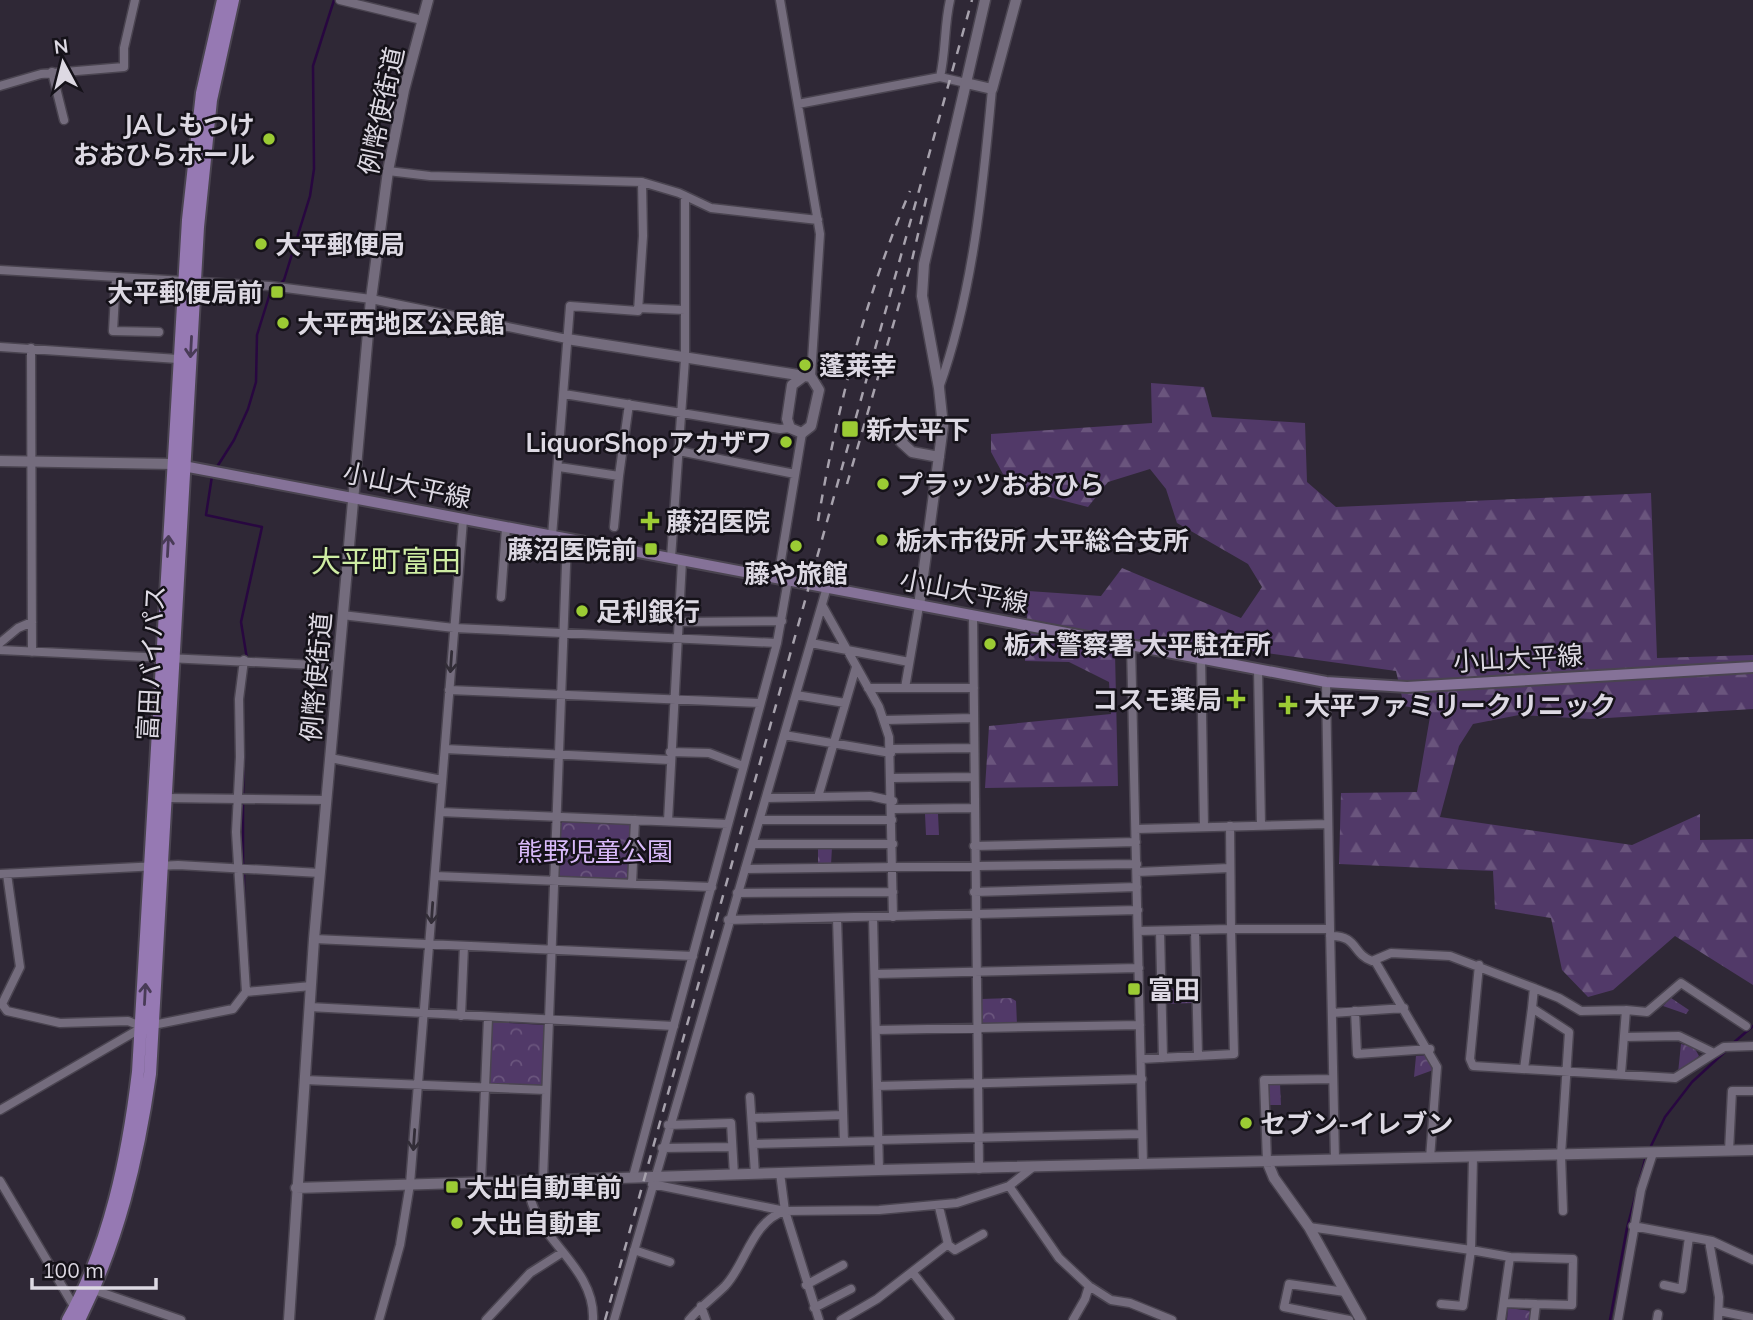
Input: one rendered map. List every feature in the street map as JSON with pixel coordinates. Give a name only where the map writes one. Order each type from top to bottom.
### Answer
[{"type":"main road","name":"富田バイパス","points":[[77,1317],[94,1290],[113,1239],[136,1157],[149,1026],[189,279],[202,93],[223,0]]},
{"type":"main road","name":"富田バイパス","points":[[179,465],[178,359],[211,100],[233,0]]},
{"type":"main road","name":"小山大平線","points":[[179,465],[1326,682],[1407,687],[1753,667]]},
{"type":"main road","name":"富田バイパス","points":[[157,866],[166,798],[168,658]]},
{"type":"main road","name":"富田バイパス","points":[[77,1317],[117,1191],[149,1026]]},
{"type":"street","points":[[0,86],[52,72],[124,67],[124,48],[135,0]]},
{"type":"street","points":[[341,0],[422,20]]},
{"type":"street","name":"例幣使街道","points":[[290,1317],[296,1188],[314,939],[371,299],[388,171],[404,90],[428,0]]},
{"type":"street","points":[[780,0],[818,220],[807,376]]},
{"type":"street","points":[[940,77],[946,51],[945,21],[950,0]]},
{"type":"street","points":[[905,688],[943,426],[939,388],[922,296],[924,264],[985,0]]},
{"type":"street","points":[[939,388],[956,340],[985,159],[992,89],[1016,0]]},
{"type":"street","points":[[52,72],[64,120]]},
{"type":"street","points":[[799,104],[940,77],[992,89]]},
{"type":"street","points":[[388,171],[441,177],[642,182],[685,195],[711,208],[818,220]]},
{"type":"street","points":[[552,536],[570,306],[638,311],[643,236],[642,182]]},
{"type":"street","points":[[668,821],[679,622],[677,559],[679,451],[685,359],[685,195]]},
{"type":"street","points":[[0,270],[189,279],[371,299],[567,339],[807,376],[819,390],[811,426],[802,433],[795,474],[778,643],[633,1177]]},
{"type":"street","points":[[116,277],[113,331],[159,332]]},
{"type":"street","points":[[638,308],[685,310]]},
{"type":"street","points":[[0,347],[178,359]]},
{"type":"street","points":[[31,348],[32,652]]},
{"type":"street","points":[[785,373],[792,385],[787,419],[790,428]]},
{"type":"street","points":[[792,385],[807,376]]},
{"type":"street","points":[[564,394],[780,429],[790,428],[802,433]]},
{"type":"street","points":[[614,527],[629,404]]},
{"type":"street","points":[[939,457],[912,452],[901,442],[907,430],[943,426]]},
{"type":"street","points":[[679,451],[795,474]]},
{"type":"street","points":[[0,461],[179,465]]},
{"type":"street","points":[[559,467],[620,476]]},
{"type":"street","points":[[379,1320],[400,1245],[410,1184],[463,520]]},
{"type":"street","points":[[501,597],[506,528]]},
{"type":"street","points":[[542,1180],[567,539]]},
{"type":"street","points":[[614,1320],[668,1125],[827,587]]},
{"type":"street","points":[[822,605],[884,720],[892,778],[893,917]]},
{"type":"street","points":[[342,615],[454,628],[778,643]]},
{"type":"street","points":[[973,616],[979,1168]]},
{"type":"street","points":[[679,622],[782,621]]},
{"type":"street","points":[[0,643],[18,628],[32,622]]},
{"type":"street","points":[[811,643],[909,662]]},
{"type":"street","points":[[1131,645],[1143,1164]]},
{"type":"street","points":[[0,650],[338,666]]},
{"type":"street","points":[[1201,658],[1204,827]]},
{"type":"street","points":[[0,1110],[149,1026],[233,1009],[246,992],[237,869],[239,699],[244,660]]},
{"type":"street","points":[[818,796],[856,667]]},
{"type":"street","points":[[1258,669],[1261,825]]},
{"type":"street","points":[[1326,682],[1335,1159]]},
{"type":"street","points":[[868,688],[974,688]]},
{"type":"street","points":[[449,690],[760,703]]},
{"type":"street","points":[[796,695],[845,704]]},
{"type":"street","points":[[884,720],[974,718]]},
{"type":"street","points":[[784,735],[890,751],[974,748]]},
{"type":"street","points":[[444,749],[558,755],[670,756],[709,753],[743,766]]},
{"type":"street","points":[[330,758],[442,780]]},
{"type":"street","points":[[892,778],[974,777]]},
{"type":"street","points":[[766,798],[870,796],[893,805],[974,808]]},
{"type":"street","points":[[166,798],[326,800]]},
{"type":"street","points":[[440,812],[728,824]]},
{"type":"street","points":[[632,884],[635,820]]},
{"type":"street","points":[[760,820],[892,820]]},
{"type":"street","points":[[1136,829],[1328,824]]},
{"type":"street","points":[[1141,1059],[1234,1054],[1230,826]]},
{"type":"street","points":[[974,846],[1136,842]]},
{"type":"street","points":[[753,844],[893,844]]},
{"type":"street","points":[[149,1026],[128,1021],[60,1023],[7,1011],[2,1004],[20,967],[4,874],[157,866],[320,873]]},
{"type":"street","points":[[745,869],[1230,868]]},
{"type":"street","points":[[435,876],[712,887]]},
{"type":"street","points":[[974,892],[1138,887]]},
{"type":"street","points":[[737,892],[893,892]]},
{"type":"street","points":[[728,920],[1138,910]]},
{"type":"street","points":[[873,917],[879,1170]]},
{"type":"street","points":[[837,918],[844,1142]]},
{"type":"street","points":[[1138,931],[1231,929],[1330,933],[1353,942],[1366,959],[1375,961],[1391,953],[1450,956],[1479,965],[1559,998],[1581,1012],[1647,1012],[1681,983],[1746,1026]]},
{"type":"street","points":[[1195,930],[1198,1056]]},
{"type":"street","points":[[1160,931],[1163,1058]]},
{"type":"street","points":[[314,939],[693,956]]},
{"type":"street","points":[[461,1016],[464,946]]},
{"type":"street","points":[[1375,961],[1430,1049],[1437,1067],[1430,1158]]},
{"type":"street","points":[[1479,965],[1471,1063],[1675,1078],[1712,1052],[1724,1047],[1753,1046]]},
{"type":"street","points":[[874,974],[1139,968]]},
{"type":"street","points":[[246,992],[311,985]]},
{"type":"street","points":[[1524,1069],[1534,988]]},
{"type":"street","points":[[309,1007],[674,1026]]},
{"type":"street","points":[[1332,1013],[1404,1008]]},
{"type":"street","points":[[1532,1008],[1569,1032],[1561,1155],[1563,1212]]},
{"type":"street","points":[[1621,1074],[1626,1010]]},
{"type":"street","points":[[1355,1011],[1357,1054],[1430,1049]]},
{"type":"street","points":[[481,1182],[488,1018]]},
{"type":"street","points":[[876,1030],[1140,1025]]},
{"type":"street","points":[[1624,1037],[1679,1036],[1712,1052]]},
{"type":"street","points":[[877,1086],[1142,1079]]},
{"type":"street","points":[[1333,1079],[1264,1080],[1267,1161],[1274,1178],[1309,1227],[1361,1320]]},
{"type":"street","points":[[304,1080],[546,1090]]},
{"type":"street","points":[[1729,1151],[1732,1091],[1753,1091]]},
{"type":"street","points":[[750,1097],[755,1174]]},
{"type":"street","points":[[752,1118],[843,1115]]},
{"type":"street","points":[[668,1125],[731,1123],[734,1175]]},
{"type":"street","points":[[753,1144],[1142,1134]]},
{"type":"street","points":[[662,1148],[732,1147]]},
{"type":"street","points":[[653,1180],[879,1170],[1753,1150]]},
{"type":"street","points":[[1618,1320],[1633,1226],[1653,1153]]},
{"type":"street","points":[[1441,1304],[1463,1307],[1471,1250],[1473,1157]]},
{"type":"street","points":[[689,1320],[726,1285],[756,1234],[778,1213],[939,1207],[1009,1186],[1033,1167]]},
{"type":"street","points":[[780,1173],[785,1211],[819,1320]]},
{"type":"street","points":[[296,1188],[633,1177],[785,1211]]},
{"type":"street","points":[[0,1181],[77,1317]]},
{"type":"street","points":[[526,1181],[538,1219],[588,1290],[593,1320]]},
{"type":"street","points":[[1009,1186],[1059,1258],[1089,1286],[1111,1300],[1130,1303],[1171,1320]]},
{"type":"street","points":[[939,1207],[947,1244],[955,1250],[983,1234]]},
{"type":"street","points":[[1633,1226],[1709,1241],[1753,1260]]},
{"type":"street","points":[[1309,1227],[1393,1240],[1418,1240],[1510,1257],[1573,1259],[1572,1305],[1504,1303]]},
{"type":"street","points":[[1664,1285],[1682,1289],[1689,1237]]},
{"type":"street","points":[[1709,1241],[1719,1316],[1753,1318]]},
{"type":"street","points":[[841,1320],[913,1273],[947,1244]]},
{"type":"street","points":[[634,1250],[670,1262]]},
{"type":"street","points":[[486,1320],[530,1273],[563,1252]]},
{"type":"street","points":[[1501,1320],[1510,1257]]},
{"type":"street","points":[[806,1285],[843,1265]]},
{"type":"street","points":[[913,1273],[950,1320]]},
{"type":"street","points":[[1345,1292],[1289,1284],[1284,1307],[1349,1320]]},
{"type":"street","points":[[1073,1320],[1089,1286]]},
{"type":"street","points":[[814,1308],[851,1289]]},
{"type":"street","points":[[94,1290],[181,1320]]},
{"type":"street","points":[[1534,1320],[1536,1304]]},
{"type":"street","points":[[701,1306],[706,1320]]},
{"type":"green space","points":[[1151,383],[1204,387],[1212,417],[1305,423],[1307,482],[1336,507],[1651,493],[1657,658],[1753,655],[1753,709],[1591,719],[1519,715],[1473,724],[1459,746],[1440,817],[1632,845],[1700,814],[1700,840],[1753,839],[1753,985],[1675,936],[1613,990],[1588,997],[1562,970],[1551,918],[1495,909],[1493,871],[1339,864],[1341,793],[1417,792],[1431,711],[1404,706],[1396,671],[1145,636],[1115,653],[1118,786],[985,788],[989,726],[1111,714],[1109,682],[1069,662],[1025,661],[1028,591],[1101,596],[1122,568],[1241,618],[1262,587],[1248,564],[1177,523],[1166,489],[1150,469],[1108,482],[1088,507],[1010,487],[991,452],[991,434],[1152,423]]},
{"type":"green space","points":[[925,814],[938,814],[939,835],[926,835]]},
{"type":"green space","name":"熊野児童公園","points":[[562,822],[631,824],[629,880],[558,878],[559,826]]},
{"type":"green space","points":[[818,847],[832,847],[831,865],[818,865]]},
{"type":"green space","points":[[1194,988],[1194,1003],[1166,1004],[1166,989]]},
{"type":"green space","points":[[1011,998],[1016,1001],[1017,1025],[981,1024],[981,999]]},
{"type":"green space","points":[[1671,998],[1689,1010],[1686,1014],[1663,1006]]},
{"type":"green space","points":[[490,1022],[544,1025],[542,1086],[488,1084]]},
{"type":"green space","points":[[1681,1044],[1694,1047],[1699,1056],[1678,1073]]},
{"type":"green space","points":[[1429,1055],[1436,1069],[1414,1077],[1416,1056]]},
{"type":"green space","points":[[1280,1084],[1281,1105],[1270,1105],[1269,1085]]},
{"type":"green space","points":[[1508,1308],[1532,1311],[1531,1320],[1507,1320]]},
{"type":"waterway","points":[[280,284],[284,280],[310,196],[314,169],[313,66],[334,0]]},
{"type":"waterway","points":[[215,470],[234,440],[248,409],[256,382],[257,335],[271,290]]},
{"type":"waterway","points":[[212,476],[206,515],[262,527],[241,622],[247,659]]},
{"type":"waterway","points":[[243,795],[244,756]]},
{"type":"waterway","points":[[243,802],[243,865]]},
{"type":"waterway","points":[[244,872],[244,897]]},
{"type":"waterway","points":[[247,945],[249,973]]},
{"type":"waterway","points":[[1732,1044],[1753,1026]]},
{"type":"waterway","points":[[1649,1150],[1665,1117],[1692,1082],[1728,1049]]},
{"type":"waterway","points":[[1610,1320],[1627,1228],[1646,1156]]},
{"type":"railway","points":[[605,1320],[972,0]]},
{"type":"railway","points":[[818,521],[834,438],[855,353],[880,269],[910,191]]},
{"type":"railway","points":[[847,484],[912,260],[928,191]]},
{"type":"place","name":"JAしもつけ おおひらホール","points":[[269,139]]},
{"type":"place","name":"大平郵便局","points":[[261,244]]},
{"type":"place","name":"大平郵便局前","points":[[277,292]]},
{"type":"place","name":"大平西地区公民館","points":[[283,323]]},
{"type":"place","name":"蓬莱幸","points":[[805,365]]},
{"type":"place","name":"新大平下","points":[[850,429]]},
{"type":"place","name":"LiquorShopアカザワ","points":[[786,442]]},
{"type":"place","name":"プラッツおおひら","points":[[883,484]]},
{"type":"place","name":"藤沼医院","points":[[650,521]]},
{"type":"place","name":"栃木市役所 大平総合支所","points":[[882,540]]},
{"type":"place","name":"藤や旅館","points":[[796,546]]},
{"type":"place","name":"藤沼医院前","points":[[651,549]]},
{"type":"place","name":"足利銀行","points":[[582,611]]},
{"type":"place","name":"栃木警察署 大平駐在所","points":[[990,644]]},
{"type":"place","name":"コスモ薬局","points":[[1236,699]]},
{"type":"place","name":"大平ファミリークリニック","points":[[1288,705]]},
{"type":"place","name":"富田","points":[[1134,989]]},
{"type":"place","name":"セブン-イレブン","points":[[1246,1123]]},
{"type":"place","name":"大出自動車前","points":[[452,1187]]},
{"type":"place","name":"大出自動車","points":[[457,1223]]},
{"type":"district","name":"大平町富田","points":[[386,561]]}]
